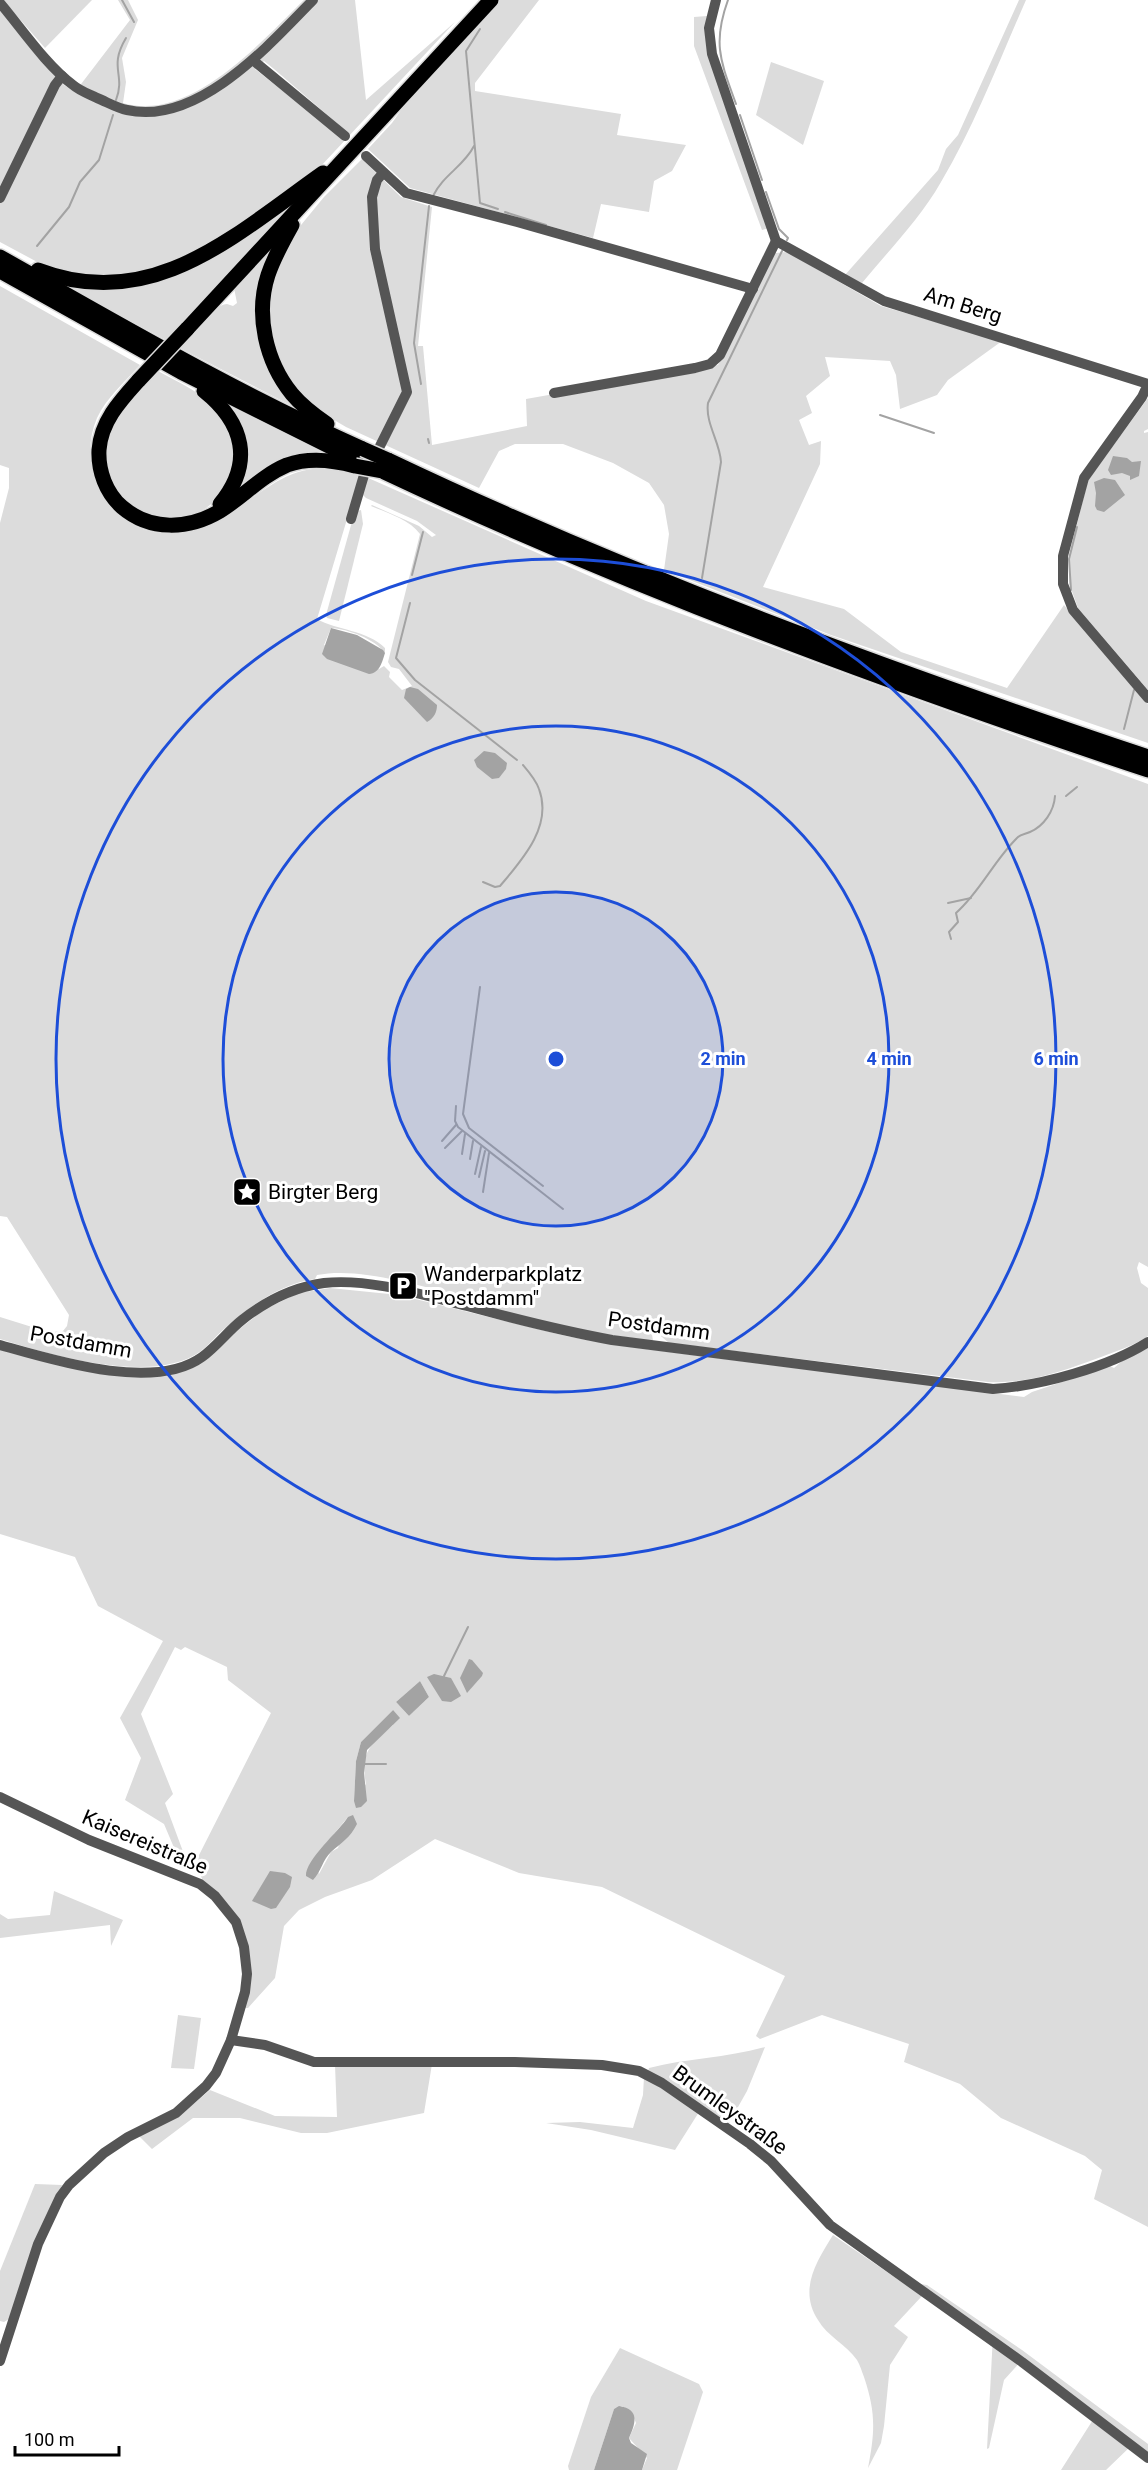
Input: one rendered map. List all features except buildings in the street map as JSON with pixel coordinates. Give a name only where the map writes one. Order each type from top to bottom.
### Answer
[{"type":"highway","points":[[358,458],[290,464],[263,478],[219,512],[180,525],[157,525],[146,522],[117,502],[104,482],[99,452],[102,432],[111,413],[139,380],[491,0]]},
{"type":"highway","points":[[0,256],[47,273],[80,281],[100,283],[146,279],[186,265],[212,250],[345,157]]},
{"type":"highway","points":[[302,206],[274,258],[267,278],[263,295],[266,339],[272,360],[292,393],[358,458]]},
{"type":"highway","points":[[0,256],[358,458]]},
{"type":"highway","points":[[0,271],[181,372],[358,458],[385,466],[740,612],[949,689],[1148,757]]},
{"type":"highway","points":[[181,372],[220,404],[232,420],[238,434],[240,454],[238,475],[225,498],[205,517]]},
{"type":"highway","points":[[385,466],[562,553],[736,624],[904,686],[1148,770]]},
{"type":"street","points":[[0,3],[62,76],[80,90],[127,110],[150,112],[192,100],[254,61],[313,0]]},
{"type":"street","points":[[554,393],[710,364],[720,355],[776,241],[712,54],[710,28],[716,0]]},
{"type":"street","points":[[254,61],[345,136]]},
{"type":"street","points":[[0,198],[55,85],[62,76]]},
{"type":"street","points":[[366,156],[406,193],[753,289]]},
{"type":"street","points":[[380,446],[407,392],[375,249],[372,197],[377,180],[383,172]]},
{"type":"street","name":"Am Berg","points":[[776,241],[884,301],[1148,384]]},
{"type":"street","points":[[1148,384],[1142,397],[1084,478],[1063,556],[1063,584],[1073,610],[1148,698]]},
{"type":"street","points":[[351,519],[358,458]]},
{"type":"street","name":"Postdamm","points":[[0,1345],[48,1359],[92,1368],[127,1372],[178,1368],[202,1357],[243,1320],[267,1303],[310,1286],[332,1283],[354,1283],[410,1292],[558,1330],[612,1340],[993,1389],[1046,1382],[1148,1342]]},
{"type":"street","name":"Kaisereistraße","points":[[0,1797],[89,1840],[200,1884],[215,1896],[236,1922],[245,1954],[246,1987],[231,2040],[216,2073],[198,2095],[176,2113],[128,2137],[104,2153],[65,2191],[53,2210],[5,2327],[0,2361]]},
{"type":"street","name":"Brumleystraße","points":[[231,2040],[265,2045],[314,2062],[545,2063],[628,2067],[639,2071],[662,2083],[750,2144],[771,2161],[830,2225],[1022,2362],[1148,2458]]},
{"type":"shaded area","points":[[3,0],[92,0],[45,48]]},
{"type":"shaded area","points":[[118,0],[128,0],[138,20],[122,58],[126,82],[123,103],[148,106],[174,101],[222,75],[267,37],[304,0],[355,0],[366,100],[455,22],[321,166],[212,242],[155,268],[134,273],[89,275],[63,272],[41,264],[0,242],[0,7],[64,85],[75,92],[130,20]],"holes":[[[264,61],[339,125],[332,130],[255,69]]]},
{"type":"shaded area","points":[[500,0],[539,0],[475,83],[475,91],[621,114],[617,135],[686,145],[672,171],[654,181],[649,212],[601,204],[593,238],[410,188],[368,149],[392,123],[406,103]]},
{"type":"shaded area","points":[[1019,0],[1026,0],[965,138],[933,196],[862,283],[845,275],[938,170],[946,149],[958,135]]},
{"type":"shaded area","points":[[707,16],[706,28],[769,228],[762,230],[694,46],[694,17]]},
{"type":"shaded area","points":[[771,62],[824,81],[803,145],[756,115]]},
{"type":"shaded area","points":[[362,159],[401,197],[432,207],[418,346],[423,346],[432,445],[527,426],[526,399],[718,365],[775,253],[787,252],[881,306],[1002,341],[948,380],[937,395],[900,409],[896,375],[890,361],[825,357],[830,376],[806,396],[812,413],[799,420],[809,445],[821,441],[820,464],[763,587],[844,609],[901,652],[1007,688],[1064,605],[1148,704],[1148,743],[831,635],[664,570],[669,534],[664,505],[649,483],[613,463],[563,444],[515,444],[499,451],[479,488],[346,427],[319,411],[297,391],[280,364],[271,336],[269,310],[272,283],[292,236],[324,197]]},
{"type":"shaded area","points":[[316,181],[166,340],[54,280],[153,280]]},
{"type":"shaded area","points":[[287,227],[259,315],[298,409],[180,348],[214,309],[227,304],[233,306],[237,303],[234,288]]},
{"type":"shaded area","points":[[0,286],[140,365],[111,397],[97,418],[91,437],[90,456],[93,474],[100,491],[124,519],[140,528],[159,533],[188,532],[213,524],[278,481],[301,471],[328,469],[360,476],[317,619],[378,642],[385,648],[385,653],[375,643],[361,636],[331,628],[324,645],[379,669],[384,666],[390,672],[389,677],[402,690],[412,686],[399,669],[391,667],[388,662],[420,534],[404,520],[371,506],[372,505],[419,526],[432,537],[436,535],[417,521],[366,498],[361,493],[366,477],[646,601],[1148,784],[1148,1267],[1139,1262],[1137,1268],[1141,1283],[1148,1288],[1148,1336],[1125,1348],[1059,1372],[1018,1381],[988,1382],[669,1343],[655,1331],[652,1334],[653,1341],[590,1332],[449,1298],[453,1294],[403,1281],[350,1273],[333,1273],[317,1275],[315,1279],[290,1286],[266,1297],[244,1312],[201,1351],[181,1361],[157,1366],[130,1367],[102,1364],[46,1353],[0,1339],[0,1317],[53,1332],[63,1331],[67,1326],[69,1315],[7,1217],[0,1216],[0,523],[9,488],[9,468],[0,465]]},
{"type":"shaded area","points":[[158,371],[205,398],[221,412],[231,428],[234,456],[226,482],[212,504],[191,515],[168,518],[144,512],[124,498],[110,478],[106,453],[113,422],[127,401]]},
{"type":"shaded area","points":[[1148,398],[1148,429],[1144,433],[1148,432],[1148,690],[1078,608],[1069,583],[1069,556],[1088,480]]},
{"type":"shaded area","points":[[226,404],[325,453],[241,491],[237,487],[241,476]]},
{"type":"shaded area","points":[[1113,456],[1127,458],[1132,462],[1141,461],[1139,476],[1130,480],[1130,476],[1122,473],[1111,475],[1108,470]]},
{"type":"shaded area","points":[[1104,478],[1115,480],[1125,495],[1104,512],[1097,510],[1095,506],[1094,482]]},
{"type":"shaded area","points":[[361,510],[363,524],[339,621],[327,618],[353,518],[357,511]]},
{"type":"shaded area","points":[[331,628],[357,635],[383,650],[385,653],[378,669],[369,674],[327,659],[322,654]]},
{"type":"shaded area","points":[[410,687],[418,689],[437,705],[435,715],[427,722],[404,698],[406,689]]},
{"type":"shaded area","points":[[484,751],[495,753],[507,763],[506,769],[499,778],[492,779],[477,767],[474,760]]},
{"type":"shaded area","points":[[330,1288],[399,1295],[566,1336],[615,1345],[1024,1397],[1032,1392],[1110,1366],[1114,1368],[1122,1361],[1148,1348],[1148,2227],[1094,2199],[1102,2170],[1085,2156],[1001,2118],[960,2084],[904,2062],[909,2044],[822,2015],[760,2039],[756,2036],[785,1976],[602,1887],[519,1873],[435,1839],[372,1880],[325,1897],[299,1910],[284,1926],[275,1978],[248,2008],[245,2008],[247,1948],[204,1883],[195,1863],[271,1713],[228,1680],[227,1667],[185,1647],[181,1650],[175,1647],[141,1714],[173,1794],[165,1803],[188,1865],[187,1869],[183,1869],[164,1824],[125,1800],[141,1758],[120,1718],[163,1641],[98,1606],[75,1557],[0,1534],[0,1349],[162,1375],[233,1334],[265,1309],[299,1293]],"holes":[[[420,1681],[429,1697],[409,1716],[396,1702]],[[393,1710],[393,1725],[378,1738],[369,1750],[364,1764],[366,1784],[354,1801],[356,1761],[361,1742]],[[348,1817],[338,1848],[331,1852],[319,1874],[314,1858]]]},
{"type":"shaded area","points":[[469,1659],[483,1673],[467,1693],[460,1678]]},
{"type":"shaded area","points":[[434,1674],[451,1678],[461,1696],[451,1702],[442,1701],[427,1677]]},
{"type":"shaded area","points":[[420,1681],[429,1697],[409,1716],[396,1702]]},
{"type":"shaded area","points":[[393,1710],[400,1718],[367,1750],[364,1773],[367,1801],[361,1807],[356,1808],[354,1801],[356,1761],[361,1742]]},
{"type":"shaded area","points":[[353,1815],[357,1824],[352,1833],[328,1855],[313,1880],[306,1876],[307,1869],[316,1854],[348,1817]]},
{"type":"shaded area","points":[[270,1871],[285,1873],[292,1877],[290,1887],[276,1908],[271,1909],[252,1901]]},
{"type":"shaded area","points":[[54,1891],[123,1920],[111,1946],[110,1925],[0,1938],[0,1914],[8,1919],[50,1915]]},
{"type":"shaded area","points":[[178,2015],[201,2018],[194,2069],[171,2068]]},
{"type":"shaded area","points":[[765,2047],[747,2091],[729,2123],[648,2071],[649,2068],[663,2065],[736,2054]]},
{"type":"shaded area","points":[[432,2064],[424,2113],[327,2133],[301,2133],[240,2118],[193,2118],[152,2149],[139,2136],[178,2117],[210,2090],[275,2116],[337,2117],[335,2065]]},
{"type":"shaded area","points":[[644,2077],[699,2112],[675,2150],[591,2130],[546,2123],[580,2122],[633,2128],[643,2095]]},
{"type":"shaded area","points":[[35,2184],[62,2185],[9,2319],[4,2322],[0,2321],[0,2271]]},
{"type":"shaded area","points":[[833,2235],[922,2296],[894,2326],[908,2337],[890,2365],[881,2443],[868,2468],[873,2422],[871,2401],[864,2377],[853,2355],[822,2326],[812,2309],[810,2297],[810,2286],[816,2265]]},
{"type":"shaded area","points":[[920,2284],[927,2285],[1022,2350],[1148,2444],[1148,2454],[1133,2444],[1106,2470],[1061,2470],[1096,2415],[1024,2358],[1004,2380],[987,2449],[993,2335]]},
{"type":"shaded area","points":[[620,2348],[699,2384],[703,2392],[677,2470],[642,2470],[647,2458],[629,2438],[636,2423],[632,2413],[622,2406],[614,2409],[594,2470],[569,2470],[568,2466],[591,2397]]},
{"type":"shaded area","points":[[619,2406],[631,2410],[635,2418],[629,2438],[631,2443],[647,2454],[642,2470],[594,2470],[614,2409]]},
{"type":"waterway","points":[[122,0],[134,22]]},
{"type":"waterway","points":[[728,0],[720,29],[720,53],[736,104]]},
{"type":"waterway","points":[[480,29],[466,51],[480,203],[498,209]]},
{"type":"waterway","points":[[116,100],[119,91],[118,57],[126,38]]},
{"type":"waterway","points":[[37,246],[69,207],[80,182],[99,160],[113,115]]},
{"type":"waterway","points":[[740,115],[762,180]]},
{"type":"waterway","points":[[433,196],[442,182],[465,159],[474,146]]},
{"type":"waterway","points":[[766,192],[779,229],[788,238],[787,240]]},
{"type":"waterway","points":[[421,384],[414,343],[429,206]]},
{"type":"waterway","points":[[505,212],[546,225]]},
{"type":"waterway","points":[[702,578],[721,462],[709,418],[708,403],[782,251]]},
{"type":"waterway","points":[[880,415],[934,433]]},
{"type":"waterway","points":[[428,439],[429,443]]},
{"type":"waterway","points":[[1071,590],[1069,559],[1077,527]]},
{"type":"waterway","points":[[412,575],[423,532]]},
{"type":"waterway","points":[[410,603],[396,658],[415,680],[517,760]]},
{"type":"waterway","points":[[1124,729],[1134,690]]},
{"type":"waterway","points":[[483,882],[495,887],[500,886],[526,854],[539,829],[542,816],[539,789],[523,765]]},
{"type":"waterway","points":[[1066,796],[1077,787]]},
{"type":"waterway","points":[[951,939],[949,932],[958,922],[956,913],[973,895],[1009,846],[1018,837],[1044,822],[1053,807],[1055,796]]},
{"type":"waterway","points":[[948,903],[971,898]]},
{"type":"waterway","points":[[480,987],[463,1114],[469,1128],[543,1186]]},
{"type":"waterway","points":[[456,1106],[455,1121],[458,1127],[563,1209]]},
{"type":"waterway","points":[[442,1141],[456,1125]]},
{"type":"waterway","points":[[445,1148],[462,1131]]},
{"type":"waterway","points":[[462,1154],[465,1134]]},
{"type":"waterway","points":[[470,1159],[473,1141]]},
{"type":"waterway","points":[[475,1174],[481,1147]]},
{"type":"waterway","points":[[479,1177],[485,1151]]},
{"type":"waterway","points":[[483,1192],[489,1153]]},
{"type":"waterway","points":[[444,1676],[468,1627]]},
{"type":"waterway","points":[[362,1764],[386,1764]]},
{"type":"place","name":"Birgter Berg","points":[[247,1192]]},
{"type":"place","name":"Wanderparkplatz \"Postdamm\"","points":[[403,1286]]}]
